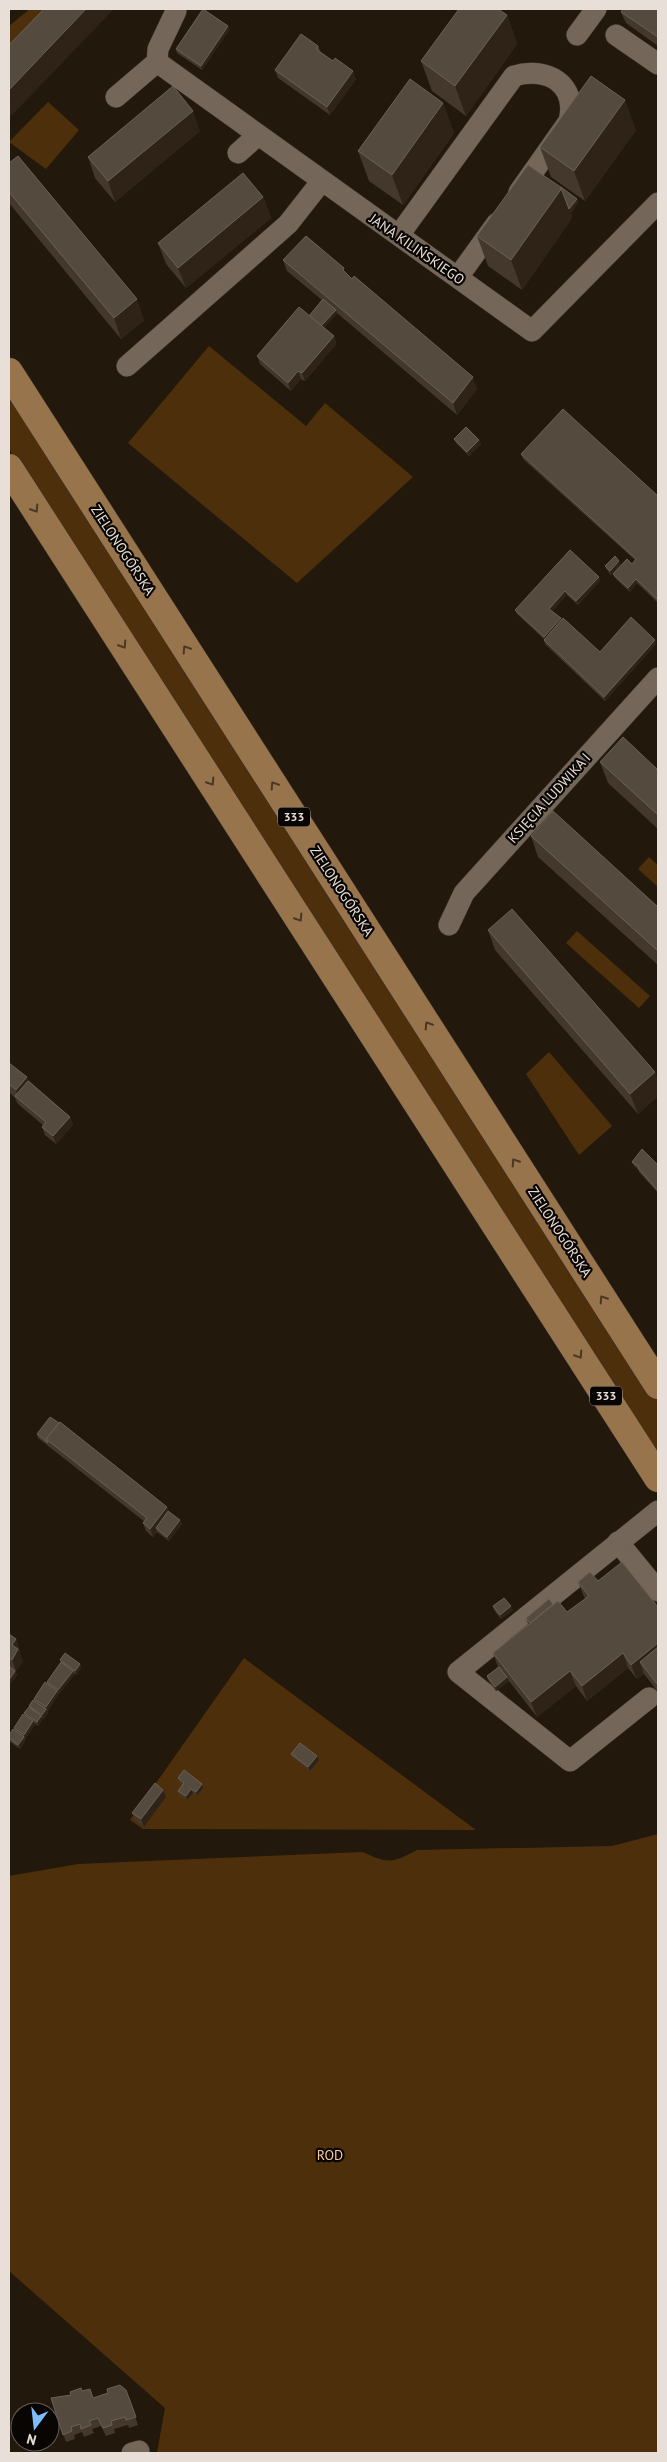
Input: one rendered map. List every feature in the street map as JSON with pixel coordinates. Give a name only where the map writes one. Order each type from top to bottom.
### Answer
[{"type":"main road","name":"ZIELONOGÓRSKA","points":[[9,372],[658,1384]]},
{"type":"main road","name":"333","points":[[9,468],[658,1478]]},
{"type":"street","points":[[577,35],[596,9]]},
{"type":"street","points":[[116,97],[157,62],[158,49],[176,11]]},
{"type":"street","points":[[616,34],[658,64]]},
{"type":"street","name":"JANA KILIŃSKIEGO","points":[[157,62],[532,331],[658,203]]},
{"type":"street","points":[[398,236],[514,76],[526,73],[540,73],[557,80],[568,92],[572,108],[570,121],[458,278]]},
{"type":"street","points":[[238,153],[258,135]]},
{"type":"street","points":[[127,366],[288,224],[322,182]]},
{"type":"street","name":"KSIĘCIA LUDWIKA I","points":[[449,925],[464,893],[658,678]]},
{"type":"street","points":[[649,1698],[570,1761],[458,1672],[658,1511]]},
{"type":"street","points":[[618,1542],[658,1591]]},
{"type":"green space","points":[[30,9],[66,9],[9,67],[9,26]]},
{"type":"green space","points":[[48,102],[79,130],[46,169],[9,142]]},
{"type":"green space","points":[[209,346],[306,426],[325,403],[413,477],[297,583],[128,443]]},
{"type":"green space","points":[[9,393],[658,1397],[658,1452],[9,449]]},
{"type":"green space","points":[[649,857],[658,865],[658,887],[638,869]]},
{"type":"green space","points":[[577,931],[650,996],[639,1008],[566,943]]},
{"type":"green space","points":[[549,1052],[612,1126],[579,1155],[526,1074]]},
{"type":"green space","points":[[244,1658],[476,1830],[143,1829],[130,1820]]},
{"type":"green space","name":"ROD","points":[[658,1834],[658,2453],[157,2453],[165,2408],[9,2271],[9,1876],[78,1864],[363,1852],[379,1859],[396,1860],[417,1850],[612,1846]]},
{"type":"building","points":[[44,9],[86,9],[9,90],[9,45]]},
{"type":"building","points":[[203,9],[228,26],[201,66],[176,49]]},
{"type":"building","points":[[459,9],[498,9],[507,15],[455,86],[421,61]]},
{"type":"building","points":[[623,9],[658,9],[658,37],[621,12]]},
{"type":"building","points":[[301,34],[318,46],[317,50],[333,61],[335,58],[353,71],[327,107],[275,70]]},
{"type":"building","points":[[591,76],[625,100],[574,171],[540,147]]},
{"type":"building","points":[[410,79],[443,103],[392,175],[358,151]]},
{"type":"building","points":[[173,86],[193,111],[108,181],[88,157]]},
{"type":"building","points":[[18,156],[137,299],[114,318],[9,192],[9,163]]},
{"type":"building","points":[[528,165],[562,188],[511,260],[477,236]]},
{"type":"building","points":[[243,173],[263,197],[178,268],[158,243]]},
{"type":"building","points":[[561,188],[577,199],[569,209]]},
{"type":"building","points":[[306,236],[344,268],[343,270],[352,279],[354,276],[473,377],[453,403],[283,260]]},
{"type":"building","points":[[323,299],[336,310],[321,326],[309,316]]},
{"type":"building","points":[[299,307],[334,336],[302,373],[298,371],[288,383],[257,356]]},
{"type":"building","points":[[563,409],[658,496],[658,600],[636,579],[628,588],[613,574],[627,559],[632,564],[636,559],[521,454]]},
{"type":"building","points":[[466,427],[479,440],[467,452],[454,439]]},
{"type":"building","points":[[570,550],[599,577],[576,601],[565,591],[549,609],[561,618],[544,637],[515,610]]},
{"type":"building","points":[[615,556],[619,561],[610,571],[605,566]]},
{"type":"building","points":[[631,617],[655,640],[604,697],[544,640],[563,618],[600,652]]},
{"type":"building","points":[[623,737],[658,770],[658,815],[600,762]]},
{"type":"building","points":[[553,811],[658,907],[658,951],[531,836]]},
{"type":"building","points":[[512,909],[655,1072],[630,1094],[488,930]]},
{"type":"building","points":[[9,1063],[27,1077],[16,1090],[9,1084]]},
{"type":"building","points":[[28,1081],[70,1117],[53,1136],[42,1127],[46,1122],[15,1096]]},
{"type":"building","points":[[642,1149],[658,1165],[658,1191],[639,1167],[632,1162]]},
{"type":"building","points":[[50,1417],[59,1423],[46,1439],[48,1443],[37,1434]]},
{"type":"building","points":[[60,1422],[167,1507],[150,1529],[143,1523],[147,1518],[46,1439]]},
{"type":"building","points":[[168,1511],[180,1520],[167,1537],[156,1528]]},
{"type":"building","points":[[622,1562],[658,1607],[658,1643],[631,1665],[623,1653],[582,1686],[570,1671],[531,1702],[493,1653],[558,1601],[567,1612],[589,1596],[578,1582],[590,1572],[598,1581]]},
{"type":"building","points":[[504,1598],[511,1606],[500,1615],[493,1606]]},
{"type":"building","points":[[549,1599],[553,1604],[530,1623],[526,1618]]},
{"type":"building","points":[[9,1634],[16,1639],[12,1645],[18,1649],[12,1660],[9,1658]]},
{"type":"building","points":[[658,1647],[658,1685],[640,1662]]},
{"type":"building","points":[[65,1653],[80,1664],[75,1671],[60,1660]]},
{"type":"building","points":[[61,1662],[73,1671],[58,1690],[47,1682]]},
{"type":"building","points":[[9,1666],[15,1671],[9,1680]]},
{"type":"building","points":[[499,1667],[507,1677],[495,1687],[487,1676]]},
{"type":"building","points":[[45,1682],[57,1691],[46,1707],[34,1699]]},
{"type":"building","points":[[33,1700],[46,1709],[42,1715],[29,1706]]},
{"type":"building","points":[[29,1707],[41,1716],[37,1722],[24,1713]]},
{"type":"building","points":[[23,1714],[33,1721],[24,1735],[14,1728]]},
{"type":"building","points":[[13,1729],[24,1737],[18,1745],[9,1738]]},
{"type":"building","points":[[300,1743],[317,1756],[308,1767],[291,1754]]},
{"type":"building","points":[[184,1770],[202,1784],[196,1792],[191,1789],[186,1796],[178,1791],[184,1783],[178,1778]]},
{"type":"building","points":[[155,1783],[163,1790],[141,1819],[132,1813]]},
{"type":"building","points":[[120,2385],[126,2390],[136,2417],[126,2420],[125,2417],[111,2421],[112,2425],[103,2428],[98,2418],[89,2421],[91,2425],[81,2429],[80,2424],[71,2427],[72,2431],[63,2435],[60,2426],[60,2402],[52,2402],[51,2398],[71,2395],[70,2392],[81,2388],[82,2391],[90,2389],[93,2398],[108,2393],[107,2389]]}]
